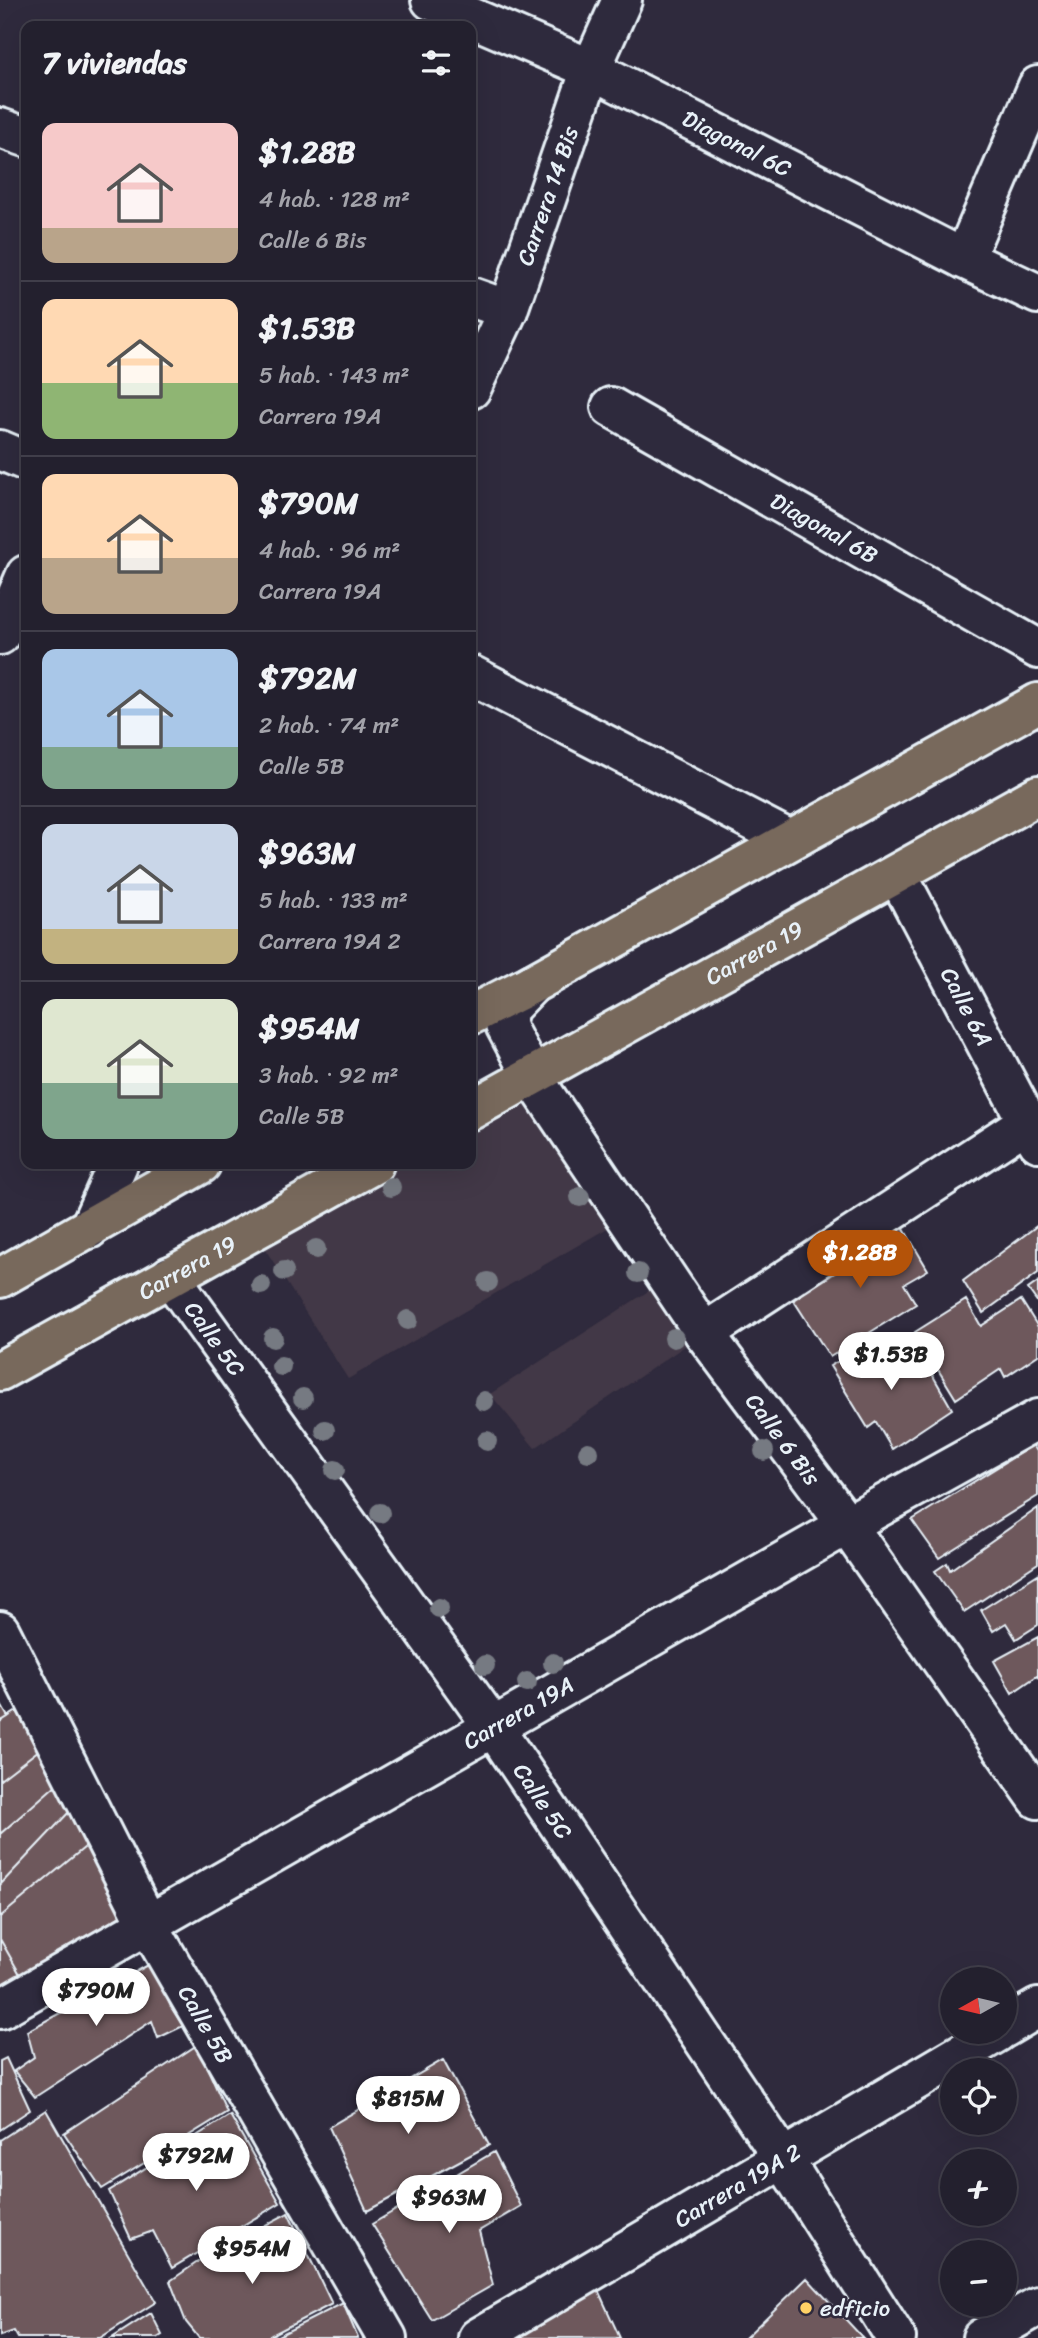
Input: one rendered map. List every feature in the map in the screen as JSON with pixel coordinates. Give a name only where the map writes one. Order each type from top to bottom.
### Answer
[{"type":"highway","points":[[476,1012],[1038,703]]},
{"type":"highway","name":"Carrera 19","points":[[476,1107],[1038,795]]},
{"type":"highway","points":[[0,1278],[192,1169]]},
{"type":"highway","name":"Carrera 19","points":[[0,1371],[365,1169]]},
{"type":"street","name":"Diagonal 6C","points":[[431,0],[591,69],[1038,294]]},
{"type":"street","name":"Carrera 14 Bis","points":[[476,378],[508,310],[591,69],[622,0]]},
{"type":"street","points":[[964,259],[1038,86]]},
{"type":"street","points":[[0,128],[21,135]]},
{"type":"street","points":[[476,299],[508,310]]},
{"type":"street","name":"Diagonal 6B","points":[[611,407],[1038,649]]},
{"type":"street","points":[[0,450],[21,459]]},
{"type":"street","points":[[0,635],[21,587]]},
{"type":"street","points":[[476,678],[790,840]]},
{"type":"street","name":"Calle 6A","points":[[897,874],[1032,1133]]},
{"type":"street","name":"Calle 6 Bis","points":[[531,984],[509,1008],[505,1025],[532,1076],[704,1333],[847,1525],[1038,1799]]},
{"type":"street","points":[[704,1333],[1032,1133]]},
{"type":"street","points":[[89,1228],[116,1169]]},
{"type":"street","name":"Calle 5C","points":[[170,1276],[494,1728],[782,2157],[896,2338]]},
{"type":"street","name":"Carrera 19A","points":[[0,2010],[847,1525],[1038,1419]]},
{"type":"street","name":"Calle 5B","points":[[0,1631],[149,1926],[387,2338]]},
{"type":"street","points":[[1017,2020],[1038,2008]]},
{"type":"street","name":"Carrera 19A 2","points":[[478,2338],[977,2044]]},
{"type":"street","points":[[982,2338],[1038,2306]]},
{"type":"shaded area","points":[[532,1076],[630,1215],[348,1379],[253,1230],[364,1169],[476,1169],[476,1107]]},
{"type":"shaded area","points":[[667,1279],[704,1333],[535,1448],[490,1394]]},
{"type":"building","points":[[901,1224],[928,1270],[904,1284],[916,1304],[830,1357],[787,1290]]},
{"type":"building","points":[[1038,1225],[1038,1273],[983,1313],[963,1281]]},
{"type":"building","points":[[1038,1282],[1038,1303],[1028,1289]]},
{"type":"building","points":[[966,1300],[981,1326],[1021,1300],[1038,1327],[1038,1355],[1005,1377],[1001,1369],[956,1399],[915,1332]]},
{"type":"building","points":[[878,1338],[896,1370],[921,1355],[952,1409],[892,1449],[876,1422],[868,1428],[830,1366]]},
{"type":"building","points":[[1033,1445],[1038,1453],[1038,1496],[939,1558],[912,1520]]},
{"type":"building","points":[[1038,1508],[1038,1563],[964,1612],[935,1571],[947,1563],[950,1570]]},
{"type":"building","points":[[1038,1574],[1038,1625],[1016,1639],[1006,1623],[993,1631],[981,1610]]},
{"type":"building","points":[[1038,1637],[1038,1678],[1037,1676],[1012,1693],[994,1661]]},
{"type":"building","points":[[0,1703],[8,1717],[0,1722]]},
{"type":"building","points":[[17,1711],[39,1750],[0,1780],[0,1722]]},
{"type":"building","points":[[39,1750],[57,1784],[0,1834],[0,1780]]},
{"type":"building","points":[[57,1784],[71,1810],[0,1885],[0,1834]]},
{"type":"building","points":[[71,1810],[90,1843],[0,1917],[0,1885]]},
{"type":"building","points":[[90,1843],[127,1912],[21,1976],[0,1939],[0,1917]]},
{"type":"building","points":[[0,1939],[21,1976],[0,1988]]},
{"type":"building","points":[[152,1963],[171,2007],[183,2026],[158,2038],[152,2021],[35,2097],[14,2071],[34,2057],[27,2031]]},
{"type":"building","points":[[197,2045],[227,2112],[102,2189],[64,2133]]},
{"type":"building","points":[[6,2058],[30,2110],[0,2130],[0,2061]]},
{"type":"building","points":[[443,2060],[489,2145],[367,2211],[329,2127]]},
{"type":"building","points":[[46,2110],[156,2302],[100,2338],[18,2338],[14,2331],[0,2336],[0,2140]]},
{"type":"building","points":[[230,2115],[280,2203],[172,2268],[153,2231],[131,2239],[109,2191]]},
{"type":"building","points":[[494,2152],[521,2206],[479,2231],[493,2285],[432,2320],[372,2224]]},
{"type":"building","points":[[288,2213],[332,2304],[266,2338],[199,2338],[186,2322],[170,2281],[202,2259]]},
{"type":"building","name":"edficio","points":[[807,2278],[863,2338],[745,2338]]},
{"type":"building","points":[[598,2290],[620,2338],[508,2338]]},
{"type":"building","points":[[343,2303],[358,2338],[274,2338]]},
{"type":"building","points":[[151,2313],[162,2335],[157,2338],[112,2338]]},
{"type":"place","name":"edficio","points":[[806,2308]]}]
